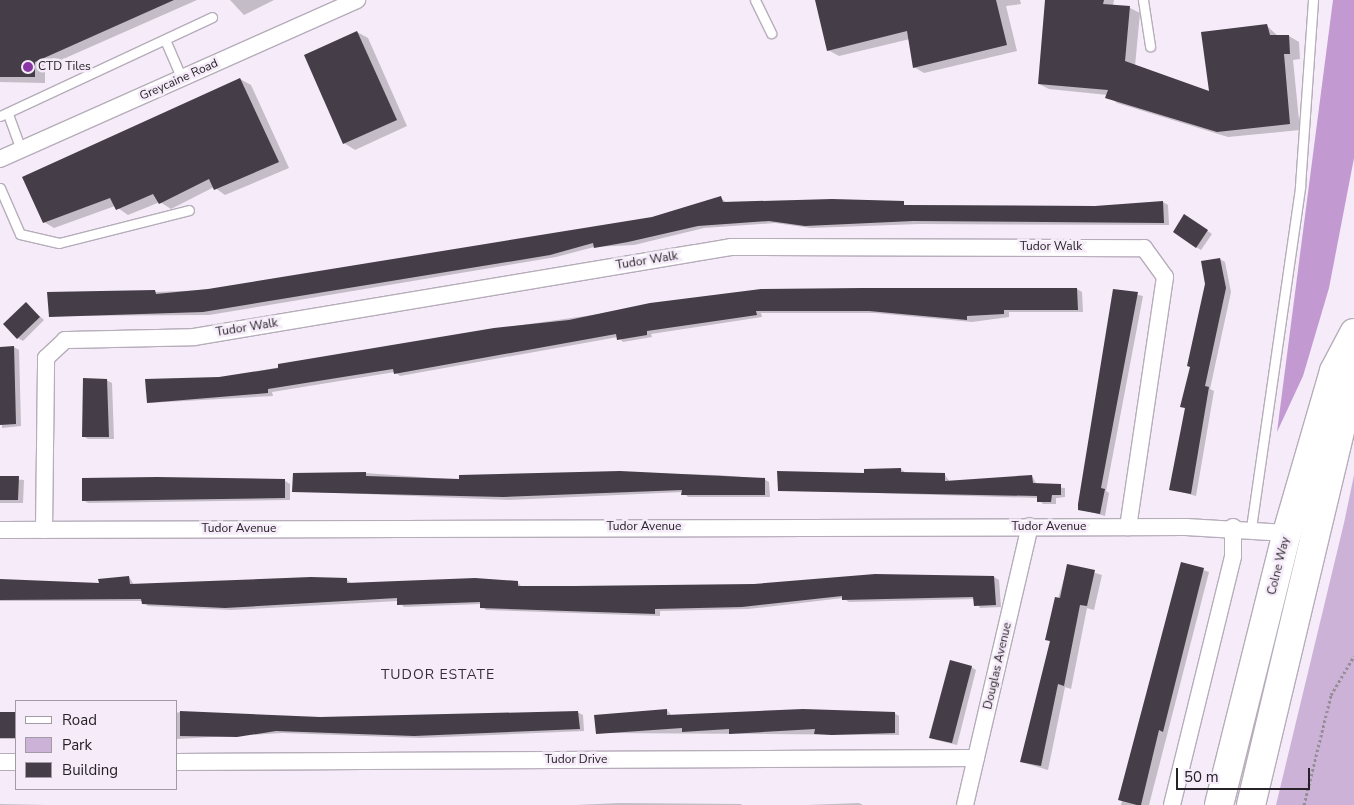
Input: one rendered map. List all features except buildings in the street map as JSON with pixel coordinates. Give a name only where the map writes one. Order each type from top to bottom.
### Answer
[{"type":"highway","name":"Colne Way","points":[[1219,805],[1287,533],[1334,371],[1354,332]]},
{"type":"highway","points":[[1251,805],[1354,373]]},
{"type":"street","name":"Greycaine Road","points":[[0,159],[357,0]]},
{"type":"street","name":"Tudor Walk","points":[[44,530],[46,358],[65,340],[194,337],[731,247],[1144,248],[1165,278],[1128,527]]},
{"type":"street","name":"Tudor Avenue","points":[[0,530],[1030,526],[1233,527],[1287,533]]},
{"type":"street","name":"Douglas Avenue","points":[[966,805],[1030,526]]},
{"type":"street","points":[[1172,805],[1233,556],[1233,527]]},
{"type":"street","name":"Tudor Drive","points":[[178,762],[976,758]]},
{"type":"street","points":[[0,762],[15,762]]},
{"type":"lane","points":[[755,0],[771,33]]},
{"type":"lane","points":[[1143,0],[1150,46]]},
{"type":"lane","points":[[1251,528],[1300,186],[1313,0]]},
{"type":"lane","points":[[21,150],[4,115],[166,42],[212,17]]},
{"type":"lane","points":[[166,42],[182,79]]},
{"type":"lane","points":[[0,188],[20,234],[59,243],[189,210]]},
{"type":"path","points":[[1304,805],[1331,695],[1354,656]]},
{"type":"green space","points":[[1354,475],[1354,805],[1276,805],[1344,523]]},
{"type":"shaded area","points":[[1333,0],[1354,0],[1354,158],[1329,288],[1303,376],[1277,432]]},
{"type":"place","name":"CTD Tiles","points":[[28,67]]},
{"type":"district","name":"TUDOR ESTATE","points":[[438,675]]}]
